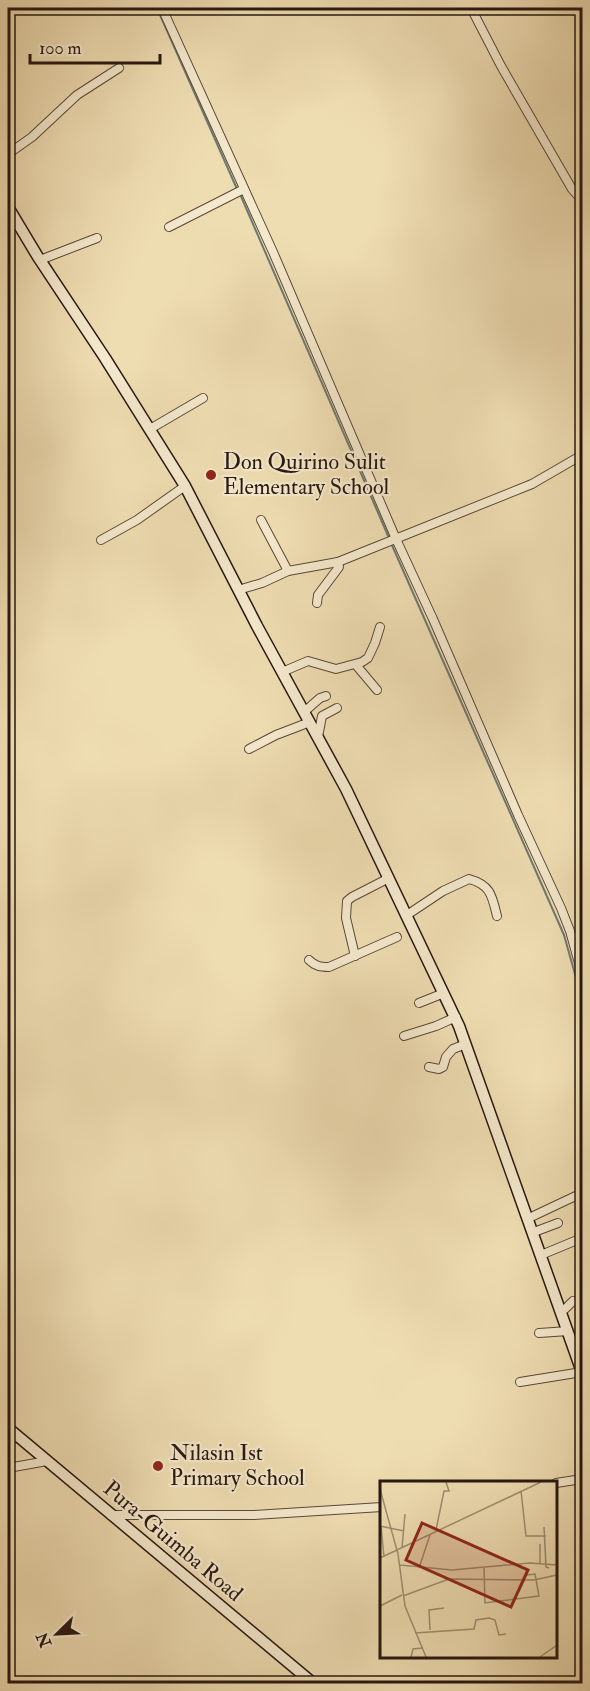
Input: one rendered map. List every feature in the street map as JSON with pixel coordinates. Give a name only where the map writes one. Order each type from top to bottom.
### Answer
[{"type":"street","points":[[162,8],[273,252],[396,539],[561,908],[582,974]]},
{"type":"street","points":[[471,8],[501,66],[566,179],[582,200]]},
{"type":"street","points":[[8,154],[32,137],[77,95],[119,68]]},
{"type":"street","points":[[170,227],[244,189]]},
{"type":"street","points":[[8,208],[185,486],[238,590],[346,789],[456,1017],[582,1372],[520,1382]]},
{"type":"street","points":[[40,260],[97,238]]},
{"type":"street","points":[[150,429],[203,398]]},
{"type":"street","points":[[238,590],[262,583],[288,571],[338,562],[532,484],[582,455]]},
{"type":"street","points":[[101,540],[137,520],[185,486]]},
{"type":"street","points":[[261,520],[288,571]]},
{"type":"street","points":[[317,603],[318,595],[339,567],[338,562]]},
{"type":"street","points":[[282,672],[308,660],[336,669],[356,665],[368,658],[380,627]]},
{"type":"street","points":[[356,665],[377,690]]},
{"type":"street","points":[[304,712],[320,698],[326,696]]},
{"type":"street","points":[[318,737],[322,716],[337,708]]},
{"type":"street","points":[[249,749],[276,735],[310,722]]},
{"type":"street","points":[[355,956],[346,918],[347,901],[389,878]]},
{"type":"street","points":[[407,915],[443,891],[469,879],[487,888],[491,893],[497,916]]},
{"type":"street","points":[[309,960],[313,965],[329,967],[397,937]]},
{"type":"street","points":[[419,1003],[444,993]]},
{"type":"street","points":[[404,1036],[456,1017]]},
{"type":"street","points":[[429,1067],[439,1069],[443,1067],[446,1057],[453,1049],[466,1044]]},
{"type":"street","points":[[529,1218],[582,1193]]},
{"type":"street","points":[[534,1232],[558,1223]]},
{"type":"street","points":[[541,1255],[582,1238]]},
{"type":"street","points":[[561,1311],[573,1300]]},
{"type":"street","points":[[539,1333],[568,1331]]},
{"type":"street","name":"Pura-Guimba Road","points":[[8,1428],[314,1683]]},
{"type":"street","points":[[8,1468],[47,1461]]},
{"type":"street","points":[[557,1482],[582,1479]]},
{"type":"street","points":[[111,1515],[255,1515],[380,1507]]},
{"type":"waterway","points":[[157,8],[237,189]]},
{"type":"waterway","points":[[240,194],[389,538]]},
{"type":"waterway","points":[[391,543],[564,935],[582,999]]},
{"type":"place","name":"Don Quirino Sulit Elementary School","points":[[211,475]]},
{"type":"place","name":"Nilasin Ist Primary School","points":[[158,1466]]}]
